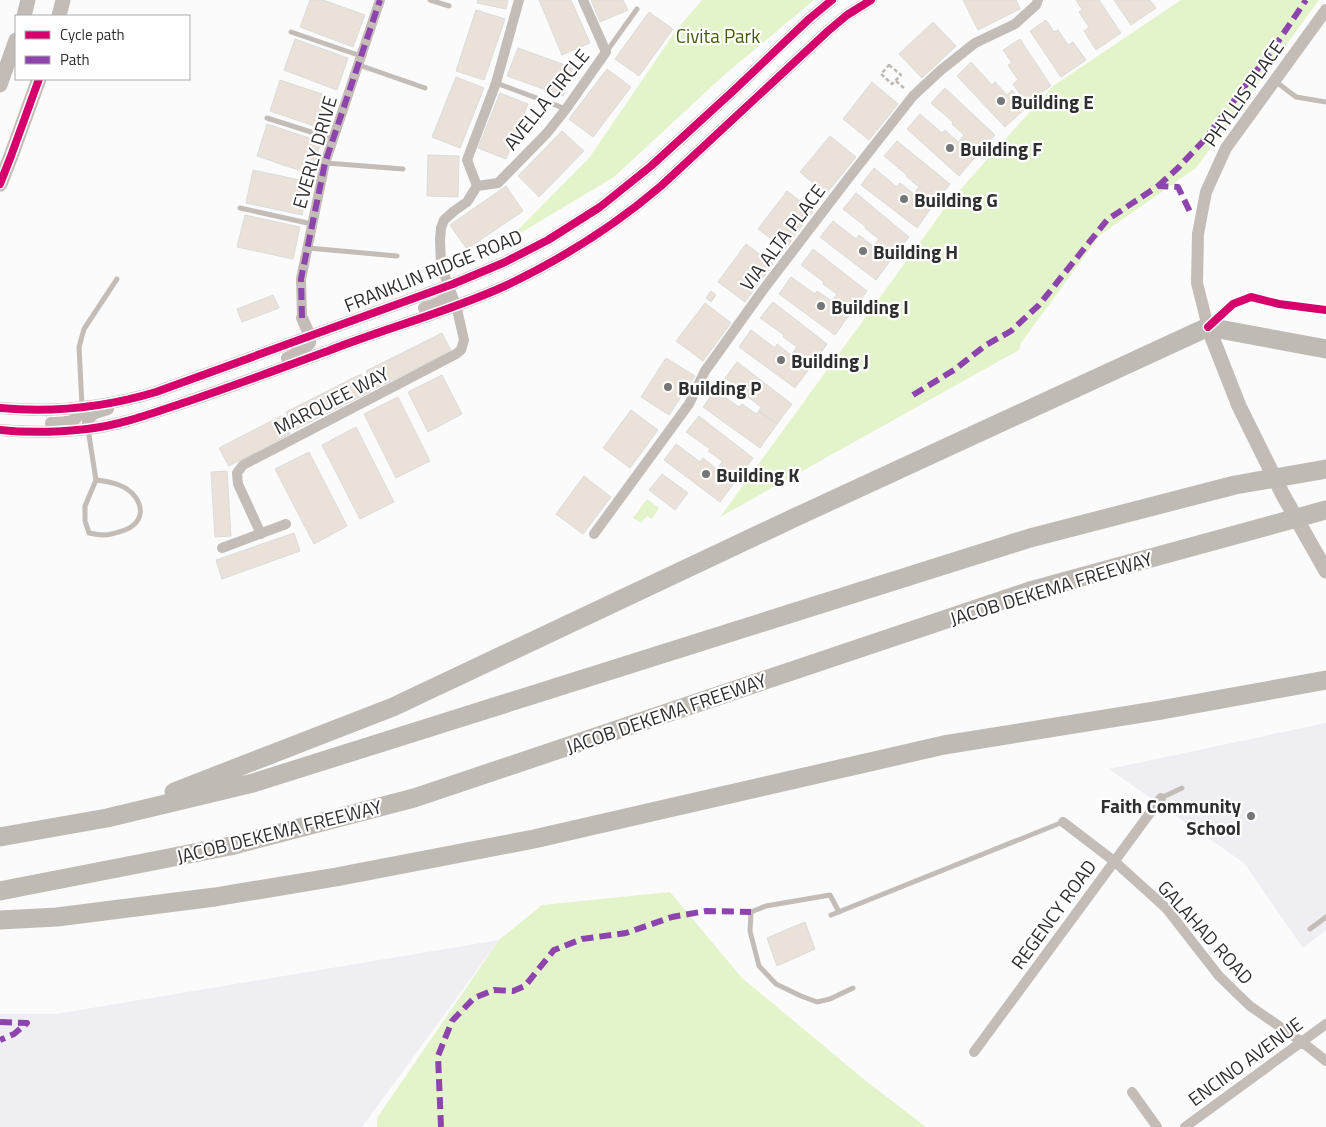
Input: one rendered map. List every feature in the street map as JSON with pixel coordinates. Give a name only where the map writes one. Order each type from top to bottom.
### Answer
[{"type":"highway","points":[[107,818],[393,708],[798,516],[1208,327],[1326,349]]},
{"type":"highway","points":[[0,837],[107,818],[254,783],[1030,538],[1235,485],[1326,469]]},
{"type":"highway","name":"JACOB DEKEMA FREEWAY","points":[[0,891],[230,846],[414,798],[1030,591],[1326,510]]},
{"type":"highway","points":[[0,920],[57,917],[215,897],[342,876],[534,839],[944,745],[1161,710],[1326,680]]},
{"type":"main road","points":[[24,15],[28,0]]},
{"type":"main road","points":[[59,15],[63,0]]},
{"type":"main road","points":[[0,85],[15,43]]},
{"type":"main road","points":[[0,183],[39,80]]},
{"type":"main road","name":"PHYLLIS PLACE","points":[[1208,327],[1239,406],[1283,495],[1326,571]]},
{"type":"street","name":"EVERLY DRIVE","points":[[302,318],[301,278],[325,163],[380,0]]},
{"type":"street","name":"AVELLA CIRCLE","points":[[519,0],[496,83],[467,160],[477,186],[498,183],[547,132],[566,109],[606,52],[583,0]]},
{"type":"street","name":"FRANKLIN RIDGE ROAD","points":[[0,408],[65,410],[130,400],[449,285],[503,263],[576,223],[624,189],[719,104],[808,19],[832,0]]},
{"type":"street","name":"FRANKLIN RIDGE ROAD","points":[[0,430],[58,431],[88,429],[138,417],[259,377],[456,306],[550,263],[585,243],[635,208],[828,31],[847,15],[871,0]]},
{"type":"street","name":"VIA ALTA PLACE","points":[[594,534],[689,404],[705,371],[763,290],[908,102],[941,70],[974,43],[1015,24],[1036,6],[1038,0]]},
{"type":"street","name":"PHYLLIS PLACE","points":[[1208,327],[1197,283],[1198,234],[1206,192],[1226,148],[1326,10]]},
{"type":"street","name":"MARQUEE WAY","points":[[261,534],[238,484],[238,473],[243,465],[461,350],[464,340],[456,306],[441,266],[441,228],[444,220],[467,202],[477,186]]},
{"type":"street","points":[[456,306],[457,292],[462,286],[497,271],[503,263]]},
{"type":"street","points":[[392,328],[407,313],[437,304],[446,299],[449,285]]},
{"type":"street","points":[[259,377],[265,367],[302,351],[310,343],[310,336],[302,318]]},
{"type":"street","points":[[88,429],[88,419],[95,413],[124,405],[130,400]]},
{"type":"street","points":[[23,431],[38,423],[73,421],[80,415],[82,407]]},
{"type":"street","points":[[222,548],[286,524]]},
{"type":"street","name":"REGENCY ROAD","points":[[974,1052],[1161,798]]},
{"type":"street","name":"GALAHAD ROAD","points":[[1062,822],[1114,861],[1166,908],[1219,976],[1250,1006],[1326,1061]]},
{"type":"street","name":"ENCINO AVENUE","points":[[1185,1127],[1326,1024]]},
{"type":"street","points":[[1132,1092],[1157,1127]]},
{"type":"lane","points":[[430,0],[449,6]]},
{"type":"lane","points":[[606,52],[637,9]]},
{"type":"lane","points":[[292,32],[425,88]]},
{"type":"lane","points":[[1275,80],[1296,97],[1326,102]]},
{"type":"lane","points":[[496,83],[566,109]]},
{"type":"lane","points":[[267,118],[333,139]]},
{"type":"lane","points":[[325,163],[403,168]]},
{"type":"lane","points":[[240,208],[312,224]]},
{"type":"lane","points":[[308,248],[397,256]]},
{"type":"lane","points":[[82,407],[79,347],[84,329],[117,279]]},
{"type":"lane","points":[[88,429],[96,480],[84,506],[84,521],[90,533],[107,535],[131,527],[137,520],[140,511],[139,502],[130,491],[121,485],[96,480]]},
{"type":"lane","points":[[1161,798],[1182,788]]},
{"type":"lane","points":[[831,915],[1062,822]]},
{"type":"lane","points":[[839,912],[830,895],[766,906],[751,912],[750,931],[758,966],[776,984],[817,1002],[830,999],[853,988]]},
{"type":"lane","points":[[1310,930],[1326,917]]},
{"type":"path","points":[[889,65],[901,75],[896,80],[892,84],[881,74],[889,65]]},
{"type":"path","points":[[896,80],[907,90]]},
{"type":"shaded area","name":"Faith Community School","points":[[1326,723],[1326,930],[1303,948],[1244,863],[1109,769]]},
{"type":"shaded area","points":[[499,940],[362,1127],[0,1127],[0,1014],[56,1014]]},
{"type":"green space","name":"Civita Park","points":[[702,0],[814,0],[723,76],[614,177],[507,241],[589,158],[677,29]]},
{"type":"green space","points":[[1181,0],[1319,0],[1196,168],[1100,235],[1021,343],[1019,350],[720,517],[950,201],[1053,86]]},
{"type":"green space","points":[[647,499],[659,508],[652,519],[647,516],[641,523],[633,518]]},
{"type":"green space","points":[[670,892],[742,978],[866,1081],[926,1127],[377,1127],[377,1118],[499,940],[542,905]]},
{"type":"building","points":[[310,0],[323,0],[365,15],[353,47],[300,27]]},
{"type":"building","points":[[478,0],[508,0],[506,9],[477,3]]},
{"type":"building","points":[[539,0],[571,0],[590,43],[562,55]]},
{"type":"building","points":[[591,0],[623,0],[628,10],[600,22]]},
{"type":"building","points":[[963,0],[1016,0],[1020,9],[978,30]]},
{"type":"building","points":[[1076,0],[1099,0],[1121,33],[1096,50],[1084,31],[1089,27],[1079,12],[1082,10]]},
{"type":"building","points":[[1114,0],[1150,0],[1156,8],[1131,25]]},
{"type":"building","points":[[476,10],[505,19],[484,80],[456,71]]},
{"type":"building","points":[[649,12],[673,29],[639,76],[615,59]]},
{"type":"building","points":[[1046,20],[1054,32],[1058,30],[1068,45],[1073,42],[1086,60],[1061,77],[1030,31]]},
{"type":"building","points":[[933,22],[956,46],[922,78],[899,54]]},
{"type":"building","points":[[295,39],[348,58],[337,90],[284,70]]},
{"type":"building","points":[[1020,39],[1051,86],[1026,103],[1013,84],[1018,80],[1008,65],[1012,63],[1003,50]]},
{"type":"building","points":[[518,48],[573,68],[563,96],[507,76]]},
{"type":"building","name":"Building E","points":[[971,62],[992,85],[995,82],[1007,95],[1012,90],[1027,107],[1005,127],[957,76]]},
{"type":"building","points":[[607,69],[631,87],[593,137],[569,119]]},
{"type":"building","points":[[456,77],[484,88],[460,148],[432,137]]},
{"type":"building","points":[[280,80],[334,98],[323,129],[270,111]]},
{"type":"building","points":[[872,82],[898,104],[869,140],[843,119]]},
{"type":"building","name":"Building F","points":[[945,88],[995,135],[978,154],[961,139],[964,135],[952,124],[953,122],[931,103]]},
{"type":"building","points":[[500,93],[528,104],[506,159],[478,148]]},
{"type":"building","name":"Building F","points":[[920,114],[942,133],[945,130],[958,142],[961,139],[978,154],[959,176],[907,129]]},
{"type":"building","points":[[267,124],[321,142],[310,174],[257,156]]},
{"type":"building","points":[[562,131],[584,151],[539,197],[518,176]]},
{"type":"building","points":[[830,136],[856,157],[826,194],[800,172]]},
{"type":"building","name":"Building G","points":[[897,141],[950,184],[934,204],[916,191],[919,187],[884,156]]},
{"type":"building","points":[[428,155],[459,156],[458,197],[427,196]]},
{"type":"building","name":"Building G","points":[[874,168],[897,187],[900,183],[914,194],[916,191],[934,204],[917,228],[861,185]]},
{"type":"building","points":[[253,170],[309,182],[302,215],[246,203]]},
{"type":"building","points":[[506,186],[523,211],[467,249],[450,225]]},
{"type":"building","points":[[787,191],[813,211],[785,249],[758,229]]},
{"type":"building","name":"Building H","points":[[856,193],[909,237],[893,257],[876,243],[879,239],[843,209]]},
{"type":"building","points":[[245,215],[300,227],[293,259],[237,247]]},
{"type":"building","name":"Building H","points":[[833,221],[856,239],[859,235],[873,246],[876,243],[893,257],[876,280],[820,237]]},
{"type":"building","points":[[746,244],[773,264],[745,302],[718,282]]},
{"type":"building","name":"Building I","points":[[813,249],[867,291],[852,311],[834,298],[837,294],[823,284],[824,282],[801,265]]},
{"type":"building","name":"Building I","points":[[791,277],[815,294],[817,291],[832,301],[834,298],[852,311],[835,335],[779,294]]},
{"type":"building","points":[[711,291],[716,295],[711,302],[706,298]]},
{"type":"building","points":[[273,295],[279,308],[242,322],[237,309]]},
{"type":"building","name":"Building J","points":[[773,302],[827,344],[812,365],[794,351],[797,347],[783,337],[784,335],[760,318]]},
{"type":"building","points":[[705,303],[731,323],[703,361],[676,341]]},
{"type":"building","name":"Building J","points":[[751,330],[775,348],[777,344],[791,355],[794,351],[812,365],[795,388],[739,347]]},
{"type":"building","points":[[442,333],[451,351],[375,389],[366,371]]},
{"type":"building","name":"Building P","points":[[666,358],[695,376],[669,415],[641,397]]},
{"type":"building","name":"Building K","points":[[737,362],[792,404],[777,424],[759,411],[761,407],[748,397],[749,395],[725,378]]},
{"type":"building","points":[[361,374],[370,392],[294,430],[286,412]]},
{"type":"building","points":[[442,375],[462,414],[428,432],[408,392]]},
{"type":"building","name":"Building K","points":[[715,390],[739,407],[742,404],[756,414],[759,411],[777,424],[760,448],[703,407]]},
{"type":"building","points":[[398,397],[430,461],[396,478],[364,414]]},
{"type":"building","points":[[631,410],[658,430],[630,468],[603,448]]},
{"type":"building","points":[[281,416],[290,434],[229,466],[219,448]]},
{"type":"building","points":[[699,416],[753,458],[737,479],[720,465],[722,461],[708,451],[710,449],[686,432]]},
{"type":"building","points":[[356,427],[394,502],[360,519],[322,445]]},
{"type":"building","name":"Building K","points":[[676,444],[700,462],[703,458],[717,469],[720,465],[737,479],[720,502],[664,460]]},
{"type":"building","points":[[309,452],[347,526],[314,544],[275,469]]},
{"type":"building","points":[[227,471],[231,536],[215,537],[211,472]]},
{"type":"building","points":[[662,474],[688,493],[675,510],[649,490]]},
{"type":"building","points":[[584,476],[611,497],[583,534],[556,514]]},
{"type":"building","points":[[294,533],[300,551],[222,579],[216,560]]},
{"type":"building","points":[[805,922],[815,949],[777,966],[767,938]]},
{"type":"marked path","points":[[302,318],[301,279],[325,163],[380,0]]},
{"type":"marked path","points":[[1158,186],[1206,138],[1275,46],[1306,0]]},
{"type":"marked path","points":[[913,395],[954,370],[986,345],[1011,331],[1039,305],[1107,220],[1158,186],[1178,187],[1191,214]]},
{"type":"marked path","points":[[441,1127],[438,1056],[452,1021],[474,998],[494,990],[513,991],[525,986],[554,950],[582,939],[626,933],[672,917],[706,911],[751,912]]},
{"type":"marked path","points":[[0,1022],[27,1023],[14,1034],[0,1040]]},
{"type":"cycle path","points":[[0,408],[40,410],[79,408],[118,402],[156,392],[453,284],[503,263],[548,240],[600,207],[651,166],[809,19],[832,0]]},
{"type":"cycle path","points":[[0,430],[32,432],[76,430],[100,427],[139,418],[461,304],[526,276],[606,229],[643,201],[828,31],[847,15],[871,0]]},
{"type":"cycle path","points":[[0,184],[39,80]]},
{"type":"cycle path","points":[[1208,327],[1233,304],[1251,297],[1279,304],[1326,310]]},
{"type":"place","name":"Building E","points":[[1001,101]]},
{"type":"place","name":"Building F","points":[[950,148]]},
{"type":"place","name":"Building G","points":[[904,199]]},
{"type":"place","name":"Building H","points":[[863,251]]},
{"type":"place","name":"Building I","points":[[821,306]]},
{"type":"place","name":"Building J","points":[[781,360]]},
{"type":"place","name":"Building P","points":[[668,387]]},
{"type":"place","name":"Building K","points":[[706,474]]},
{"type":"place","name":"Faith Community School","points":[[1251,816]]}]
